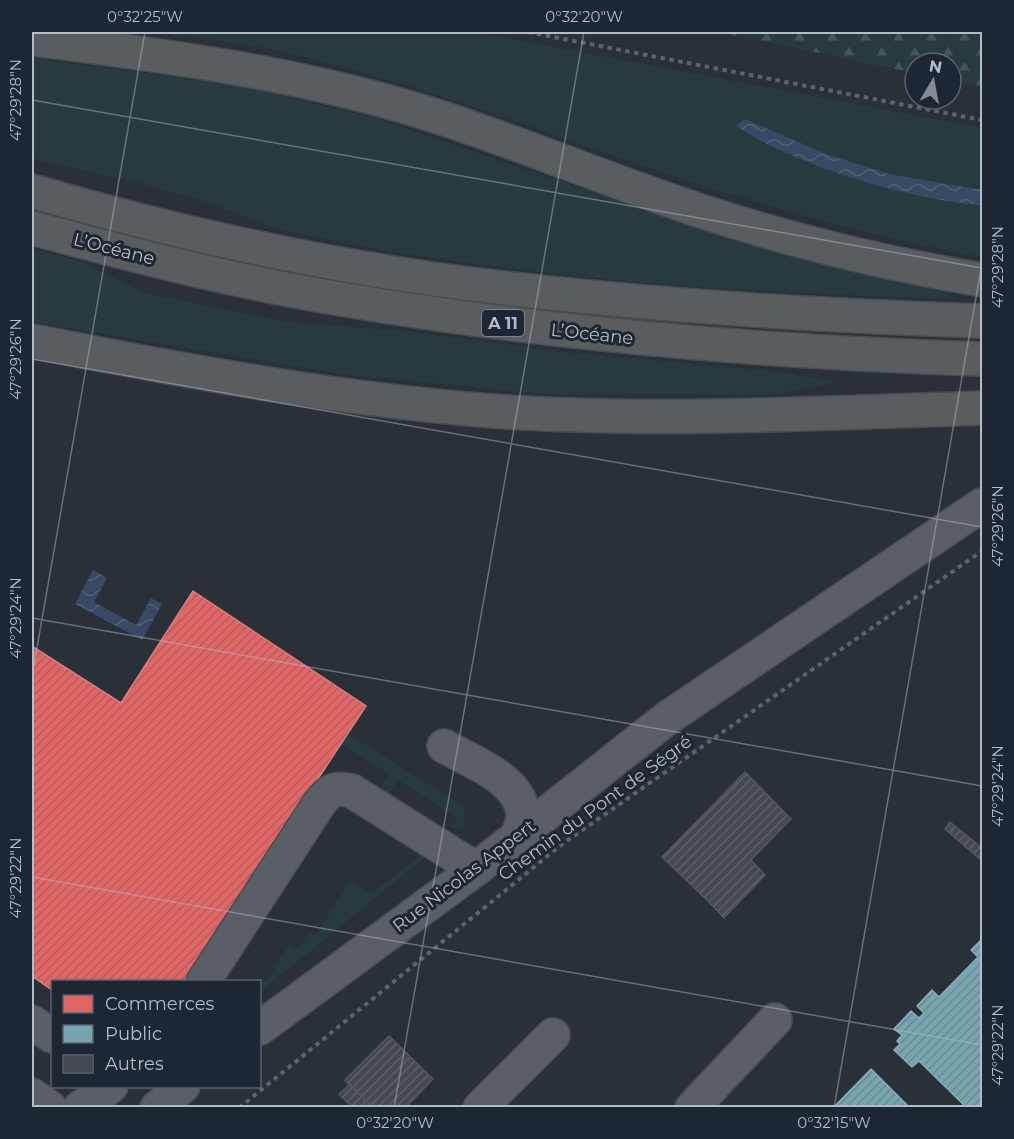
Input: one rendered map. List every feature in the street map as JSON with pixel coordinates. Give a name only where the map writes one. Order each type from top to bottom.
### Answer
[{"type":"highway","points":[[32,39],[224,65],[359,94],[438,117],[706,212],[837,250],[982,280]]},
{"type":"highway","name":"L’Océane","points":[[32,191],[161,225],[288,253],[431,279],[551,293],[758,312],[982,321]]},
{"type":"highway","name":"L’Océane","points":[[32,228],[215,273],[321,296],[548,330],[711,345],[982,359]]},
{"type":"highway","points":[[32,341],[192,373],[391,400],[506,412],[624,416],[982,408]]},
{"type":"street","name":"Rue Nicolas Appert","points":[[261,1027],[476,869],[666,719],[982,505]]},
{"type":"street","points":[[444,746],[504,780],[518,794],[523,815],[517,837]]},
{"type":"street","points":[[204,980],[319,804],[328,792],[337,788],[352,791],[476,869]]},
{"type":"street","points":[[692,1107],[775,1020]]},
{"type":"street","points":[[32,1022],[51,1035]]},
{"type":"street","points":[[480,1107],[553,1035]]},
{"type":"street","points":[[80,1107],[108,1088]]},
{"type":"street","points":[[131,1088],[143,1097],[150,1107]]},
{"type":"street","points":[[157,1107],[181,1088]]},
{"type":"street","points":[[32,1095],[50,1107]]},
{"type":"path","points":[[528,32],[982,120]]},
{"type":"path","name":"Chemin du Pont de Ségré","points":[[239,1107],[561,846],[982,551]]},
{"type":"green space","points":[[155,32],[474,32],[982,128],[982,257],[895,239],[766,205],[348,68],[269,49]]},
{"type":"green space","points":[[717,32],[982,32],[982,87],[963,83],[963,51],[903,51],[903,71]]},
{"type":"green space","points":[[32,58],[241,86],[375,118],[730,239],[903,279],[961,299],[791,293],[622,281],[454,261],[287,231],[177,193],[32,159]]},
{"type":"green space","points":[[32,249],[80,261],[144,293],[287,322],[405,331],[564,352],[763,370],[839,382],[770,395],[547,394],[348,375],[32,322]]},
{"type":"green space","points":[[348,734],[463,806],[466,816],[462,828],[452,827],[458,818],[398,780],[386,798],[378,792],[389,774],[341,744]]},
{"type":"green space","points":[[426,852],[423,859],[261,991],[261,980],[266,982],[289,945],[298,950],[309,932],[315,936],[350,881],[371,893]]},
{"type":"water","points":[[745,119],[826,154],[889,174],[982,190],[982,205],[922,196],[855,179],[790,155],[761,141],[736,126]]},
{"type":"water","points":[[93,570],[107,578],[94,602],[136,625],[151,598],[162,604],[142,640],[75,604]]},
{"type":"building: Commerces","points":[[193,591],[366,706],[185,980],[51,980],[51,989],[32,976],[32,646],[121,703]]},
{"type":"building: Public","points":[[982,939],[982,1108],[967,1108],[919,1061],[912,1067],[894,1050],[900,1044],[897,1041],[902,1035],[894,1029],[911,1011],[919,1018],[924,1013],[917,1006],[932,990],[939,997],[978,957],[971,950]]},
{"type":"building: Public","points":[[871,1069],[910,1108],[833,1108]]},
{"type":"building: Autres","points":[[745,772],[791,819],[709,902],[662,857]]},
{"type":"building: Autres","points":[[950,822],[982,848],[982,861],[945,829]]},
{"type":"building: Autres","points":[[751,860],[765,875],[724,918],[709,902]]},
{"type":"building: Autres","points":[[389,1036],[433,1079],[405,1108],[373,1108],[345,1080]]},
{"type":"building: Autres","points":[[350,1084],[373,1108],[353,1108],[339,1094]]}]
